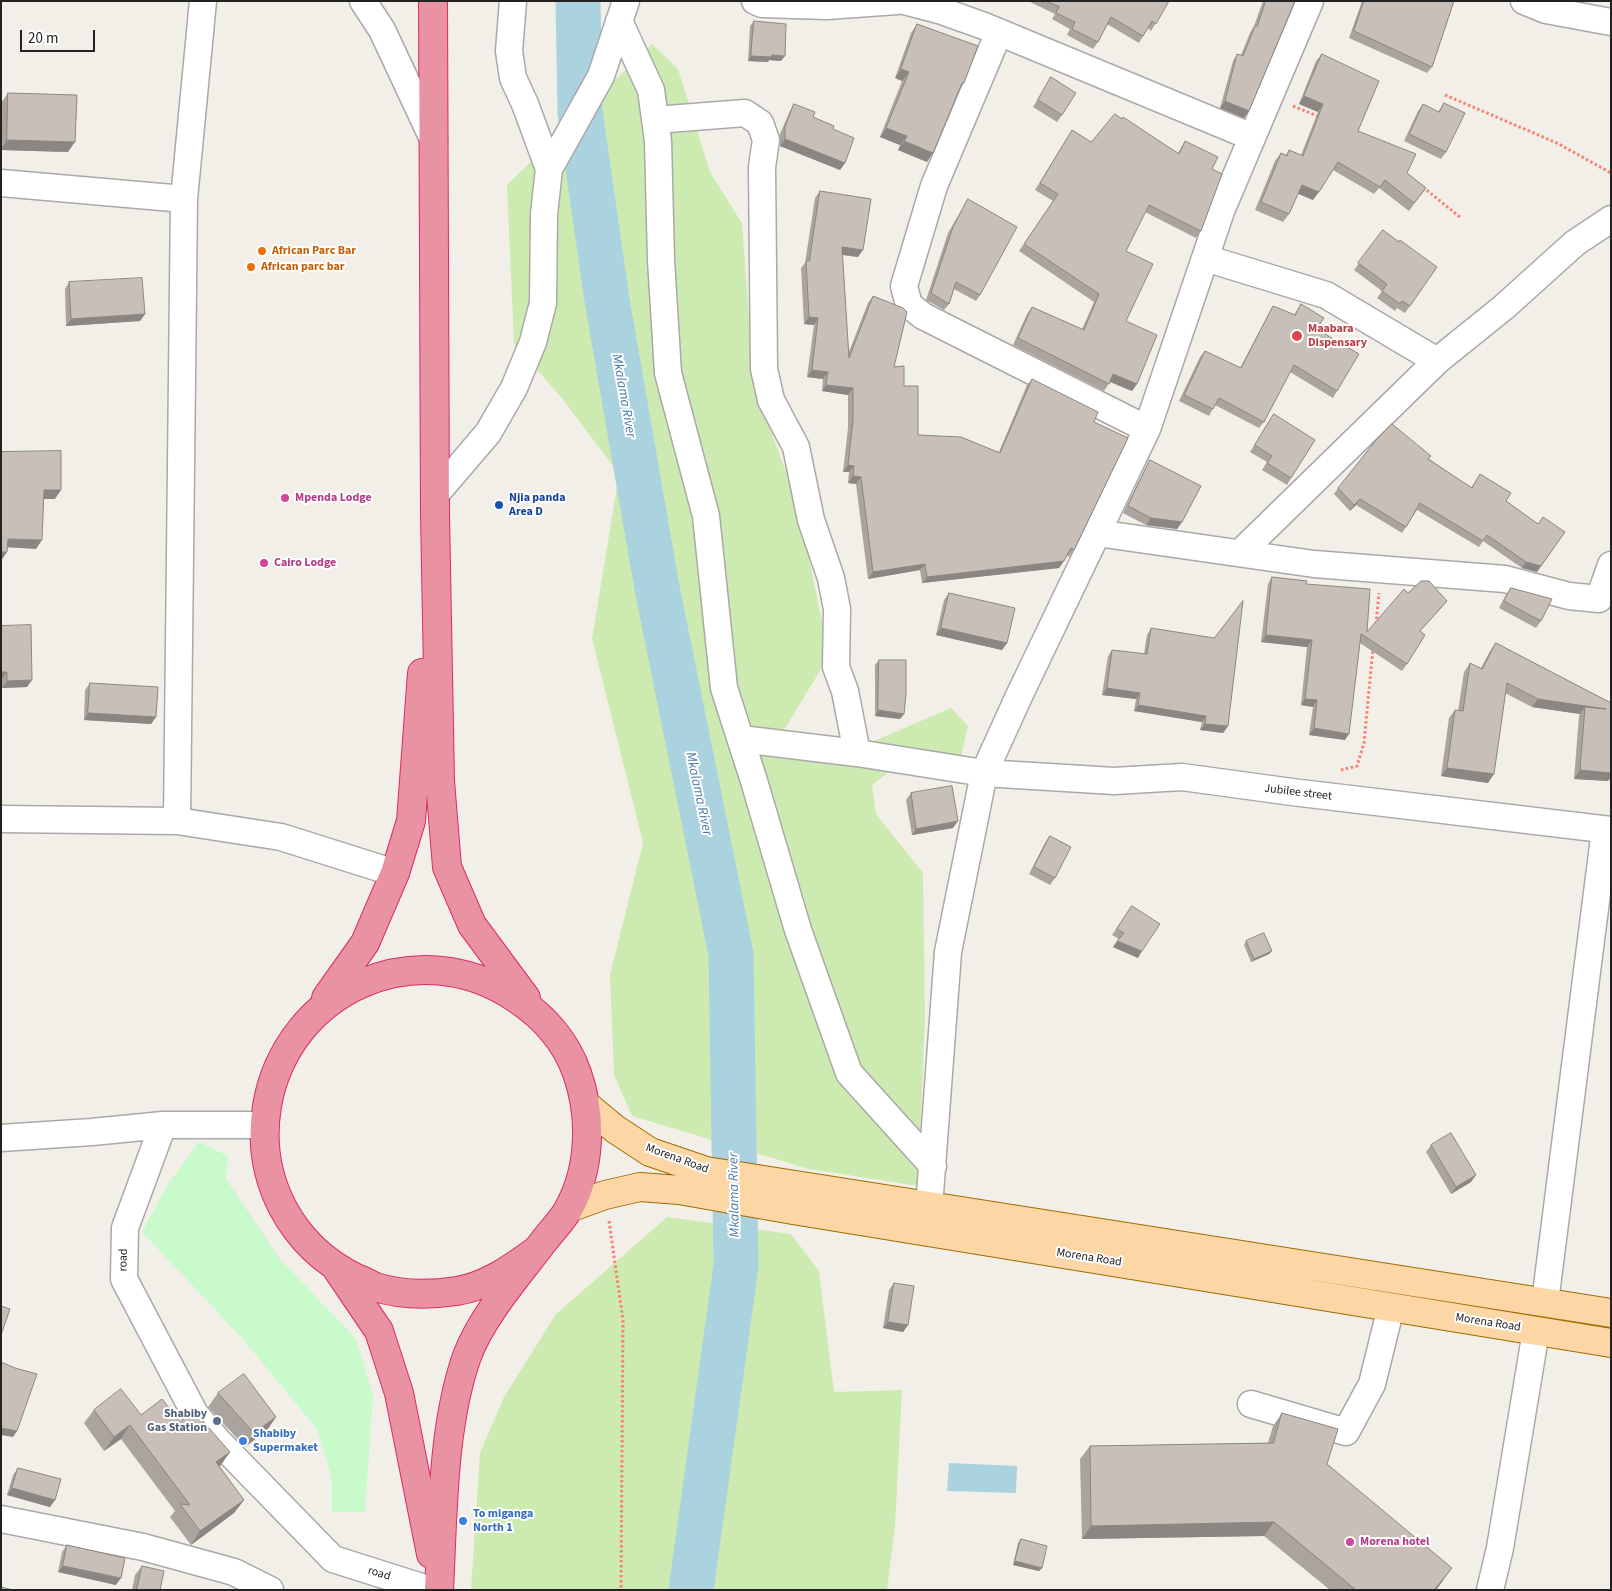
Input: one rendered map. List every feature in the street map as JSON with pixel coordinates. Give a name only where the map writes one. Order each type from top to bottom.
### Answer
[{"type":"highway","points":[[433,1],[435,505],[440,781],[447,867],[472,925],[560,1040],[568,1055],[576,1071],[586,1105],[588,1140],[582,1175],[569,1208],[486,1319],[468,1353],[455,1395],[448,1446],[438,1590]]},
{"type":"highway","points":[[435,505],[411,821],[394,873],[365,943],[314,1014],[288,1046],[271,1084],[264,1125],[267,1167],[281,1206],[304,1240],[335,1267],[380,1331],[396,1384],[438,1590]]},
{"type":"highway","points":[[314,1014],[354,986],[401,970],[451,970],[497,985],[538,1013]]},
{"type":"highway","points":[[335,1267],[374,1286],[417,1294],[460,1291],[501,1275],[537,1250]]},
{"type":"main road","name":"Morena Road","points":[[586,1105],[614,1129],[703,1183],[1391,1307],[1611,1343]]},
{"type":"main road","name":"Morena Road","points":[[569,1208],[605,1195],[640,1187],[680,1190],[703,1183]]},
{"type":"main road","name":"Morena Road","points":[[794,1198],[929,1207],[1611,1313]]},
{"type":"street","points":[[177,821],[184,199],[203,1]]},
{"type":"street","points":[[362,1],[382,30],[434,141]]},
{"type":"street","points":[[435,505],[488,433],[514,388],[533,342],[544,303],[544,214],[548,169],[525,104],[513,78],[509,51],[513,1]]},
{"type":"street","points":[[755,1],[762,4],[827,6],[897,1]]},
{"type":"street","points":[[904,1],[942,11],[999,32],[1252,137]]},
{"type":"street","points":[[929,1207],[948,952],[984,773],[1147,429],[1221,211],[1310,1]]},
{"type":"street","points":[[1524,1],[1546,10],[1611,22]]},
{"type":"street","points":[[548,169],[601,76],[622,11]]},
{"type":"street","points":[[622,11],[651,90],[658,140],[668,374],[706,516],[724,688],[798,930],[849,1073],[933,1166]]},
{"type":"street","points":[[999,32],[934,186],[904,286],[909,305],[923,316],[1147,429]]},
{"type":"street","points":[[655,120],[745,113],[760,123],[766,140],[762,167],[764,369],[771,400],[796,447],[811,520],[831,578],[837,609],[836,667],[844,691],[857,753]]},
{"type":"street","points":[[1,184],[184,199]]},
{"type":"street","points":[[1240,553],[1437,361],[1504,307],[1576,243],[1611,219]]},
{"type":"street","points":[[1205,258],[1326,295],[1437,361]]},
{"type":"street","points":[[1097,533],[1314,564],[1505,579],[1570,596],[1605,600],[1611,565]]},
{"type":"street","name":"Jubilee street","points":[[741,739],[857,753],[984,773],[1114,781],[1182,777],[1608,830]]},
{"type":"street","points":[[1,819],[177,821],[281,837],[394,873]]},
{"type":"street","points":[[1546,1302],[1608,830]]},
{"type":"street","points":[[1,1138],[163,1125],[264,1125]]},
{"type":"street","name":"road","points":[[163,1125],[125,1228],[124,1279],[195,1414],[218,1441],[333,1559],[431,1590]]},
{"type":"street","points":[[1251,1404],[1346,1432],[1372,1384],[1391,1307]]},
{"type":"street","points":[[1490,1590],[1500,1548],[1536,1331]]},
{"type":"street","points":[[1,1519],[143,1547],[234,1572],[270,1590]]},
{"type":"path","points":[[1445,95],[1557,143],[1611,173]]},
{"type":"path","points":[[1269,97],[1321,118]]},
{"type":"path","points":[[1420,184],[1461,218]]},
{"type":"path","points":[[1376,627],[1381,569]]},
{"type":"path","points":[[1340,771],[1357,766],[1364,743],[1374,646]]},
{"type":"path","points":[[605,1195],[624,1320],[621,1590]]},
{"type":"green space","points":[[652,44],[678,69],[710,172],[742,223],[754,386],[798,504],[829,656],[784,730],[874,741],[951,708],[968,726],[958,770],[905,760],[872,785],[876,814],[923,873],[925,1018],[918,1186],[809,1169],[632,1116],[614,1075],[610,975],[643,843],[592,639],[619,474],[561,397],[514,344],[507,185]]},
{"type":"green space","points":[[199,1142],[228,1156],[226,1179],[280,1259],[356,1339],[373,1395],[365,1512],[332,1512],[332,1479],[317,1429],[241,1337],[142,1232],[168,1184]]},
{"type":"green space","points":[[667,1217],[791,1234],[819,1271],[834,1392],[902,1390],[895,1526],[887,1590],[471,1590],[480,1453],[504,1397],[556,1314]]},
{"type":"water","points":[[949,1463],[1017,1466],[1016,1493],[947,1491]]},
{"type":"building","points":[[1046,1],[1169,1],[1156,24],[1152,21],[1143,36],[1111,17],[1098,42],[1072,29],[1075,22],[1056,13],[1059,7]]},
{"type":"building","points":[[1266,1],[1295,1],[1249,111],[1225,101],[1237,54],[1243,56]]},
{"type":"building","points":[[1364,1],[1454,1],[1432,67],[1354,31]]},
{"type":"building","points":[[754,21],[786,24],[785,56],[751,56]]},
{"type":"building","points":[[917,24],[978,46],[933,153],[904,141],[907,136],[886,128],[909,72],[901,69]]},
{"type":"building","points":[[1322,54],[1379,81],[1358,131],[1416,154],[1407,173],[1426,188],[1414,203],[1385,180],[1380,187],[1338,162],[1319,192],[1302,185],[1289,214],[1261,202],[1281,153],[1287,156],[1289,150],[1303,156],[1323,104],[1304,96]]},
{"type":"building","points":[[1051,77],[1076,93],[1062,115],[1038,100]]},
{"type":"building","points":[[8,93],[77,95],[75,142],[7,140]]},
{"type":"building","points":[[1444,103],[1465,113],[1446,152],[1409,134],[1423,104],[1439,112]]},
{"type":"building","points":[[794,104],[815,112],[813,117],[834,126],[833,129],[854,138],[845,163],[785,139],[785,127]]},
{"type":"building","points":[[1115,114],[1122,119],[1123,117],[1179,154],[1185,141],[1218,157],[1212,169],[1222,174],[1201,231],[1149,205],[1126,251],[1153,264],[1126,321],[1157,335],[1137,384],[1113,374],[1109,384],[1018,338],[1032,307],[1084,330],[1099,294],[1024,244],[1058,194],[1040,183],[1072,130],[1091,142]]},
{"type":"building","points":[[820,191],[871,199],[863,250],[842,247],[849,358],[873,296],[903,308],[907,312],[894,367],[904,366],[904,386],[918,386],[918,435],[961,437],[1000,453],[1032,379],[1098,412],[1094,422],[1128,438],[1074,550],[1071,548],[1064,561],[927,577],[925,564],[873,572],[861,477],[853,476],[854,466],[848,465],[853,421],[853,388],[826,385],[828,372],[812,370],[818,318],[809,317],[806,261],[809,261]]},
{"type":"building","points":[[968,199],[1017,227],[980,295],[956,282],[949,304],[931,293],[953,227]]},
{"type":"building","points":[[1383,230],[1437,267],[1410,306],[1402,301],[1400,304],[1382,291],[1387,284],[1358,263]]},
{"type":"building","points":[[142,278],[145,314],[71,319],[69,282]]},
{"type":"building","points":[[1301,304],[1324,318],[1320,324],[1328,329],[1325,334],[1359,354],[1337,391],[1294,365],[1264,422],[1219,398],[1213,409],[1184,395],[1205,351],[1241,368],[1273,306],[1295,315]]},
{"type":"building","points":[[1274,414],[1315,440],[1291,478],[1267,463],[1272,456],[1255,445]]},
{"type":"building","points":[[1392,424],[1431,456],[1428,459],[1472,488],[1480,474],[1511,493],[1506,501],[1538,524],[1543,517],[1565,532],[1541,566],[1526,562],[1487,535],[1483,541],[1420,503],[1406,527],[1360,499],[1354,505],[1338,488],[1377,439]]},
{"type":"building","points":[[61,451],[61,490],[44,490],[42,540],[8,539],[7,552],[1,552],[1,452]]},
{"type":"building","points":[[1150,460],[1201,486],[1182,522],[1151,518],[1128,506]]},
{"type":"building","points":[[1272,577],[1307,581],[1306,584],[1370,589],[1367,632],[1404,589],[1408,593],[1421,581],[1429,581],[1447,601],[1420,631],[1425,635],[1407,664],[1361,634],[1349,734],[1314,728],[1317,700],[1305,699],[1312,640],[1266,635]]},
{"type":"building","points":[[1511,588],[1552,599],[1541,621],[1504,601]]},
{"type":"building","points":[[949,593],[1015,608],[1007,643],[941,628]]},
{"type":"building","points":[[1243,601],[1228,726],[1205,724],[1206,716],[1138,705],[1140,693],[1107,688],[1112,650],[1147,654],[1151,628],[1214,638]]},
{"type":"building","points":[[31,625],[32,680],[7,681],[7,672],[1,672],[1,626]]},
{"type":"building","points":[[1496,643],[1611,703],[1611,773],[1580,770],[1585,707],[1606,709],[1538,699],[1507,683],[1494,774],[1447,768],[1455,710],[1463,711],[1470,663],[1482,669]]},
{"type":"building","points":[[879,660],[906,660],[904,714],[878,710]]},
{"type":"building","points":[[90,683],[158,687],[156,717],[88,713]]},
{"type":"building","points":[[952,786],[958,821],[916,829],[911,793]]},
{"type":"building","points":[[1050,836],[1071,847],[1055,878],[1034,867]]},
{"type":"building","points":[[1132,906],[1160,924],[1142,951],[1117,941],[1124,933],[1117,929]]},
{"type":"building","points":[[1264,933],[1272,951],[1254,959],[1246,941]]},
{"type":"building","points":[[1451,1133],[1476,1175],[1456,1187],[1431,1145]]},
{"type":"building","points":[[894,1283],[914,1286],[908,1325],[888,1322]]},
{"type":"building","points":[[1,1306],[10,1309],[1,1335]]},
{"type":"building","points":[[1,1362],[37,1374],[17,1431],[1,1428]]},
{"type":"building","points":[[244,1374],[276,1417],[254,1433],[218,1393]]},
{"type":"building","points":[[121,1389],[141,1415],[162,1399],[180,1422],[194,1411],[230,1452],[216,1462],[244,1500],[200,1531],[180,1504],[190,1505],[130,1425],[114,1437],[94,1410]]},
{"type":"building","points":[[1282,1413],[1338,1429],[1327,1464],[1452,1568],[1434,1590],[1356,1590],[1274,1522],[1091,1526],[1090,1446],[1273,1443]]},
{"type":"building","points":[[18,1468],[61,1479],[55,1500],[12,1488]]},
{"type":"building","points":[[1021,1539],[1047,1546],[1042,1568],[1015,1561]]},
{"type":"building","points":[[67,1545],[125,1558],[121,1578],[63,1566]]},
{"type":"building","points":[[142,1566],[164,1571],[160,1590],[137,1590]]},
{"type":"building","points":[[1,1587],[13,1590],[1,1590]]},
{"type":"waterway","name":"Mkalama River","points":[[578,1],[580,112],[607,300],[657,588],[731,954],[736,1266],[691,1590]]},
{"type":"place","name":"African Parc Bar","points":[[262,251]]},
{"type":"place","name":"African parc bar","points":[[251,267]]},
{"type":"place","name":"Maabara Dispensary","points":[[1297,336]]},
{"type":"place","name":"Mpenda Lodge","points":[[285,498]]},
{"type":"place","name":"Njia panda Area D","points":[[499,505]]},
{"type":"place","name":"Cairo Lodge","points":[[264,563]]},
{"type":"place","name":"Shabiby Gas Station","points":[[217,1421]]},
{"type":"place","name":"Shabiby Supermaket","points":[[243,1441]]},
{"type":"place","name":"To miganga North 1","points":[[463,1521]]},
{"type":"place","name":"Morena hotel","points":[[1350,1542]]}]
